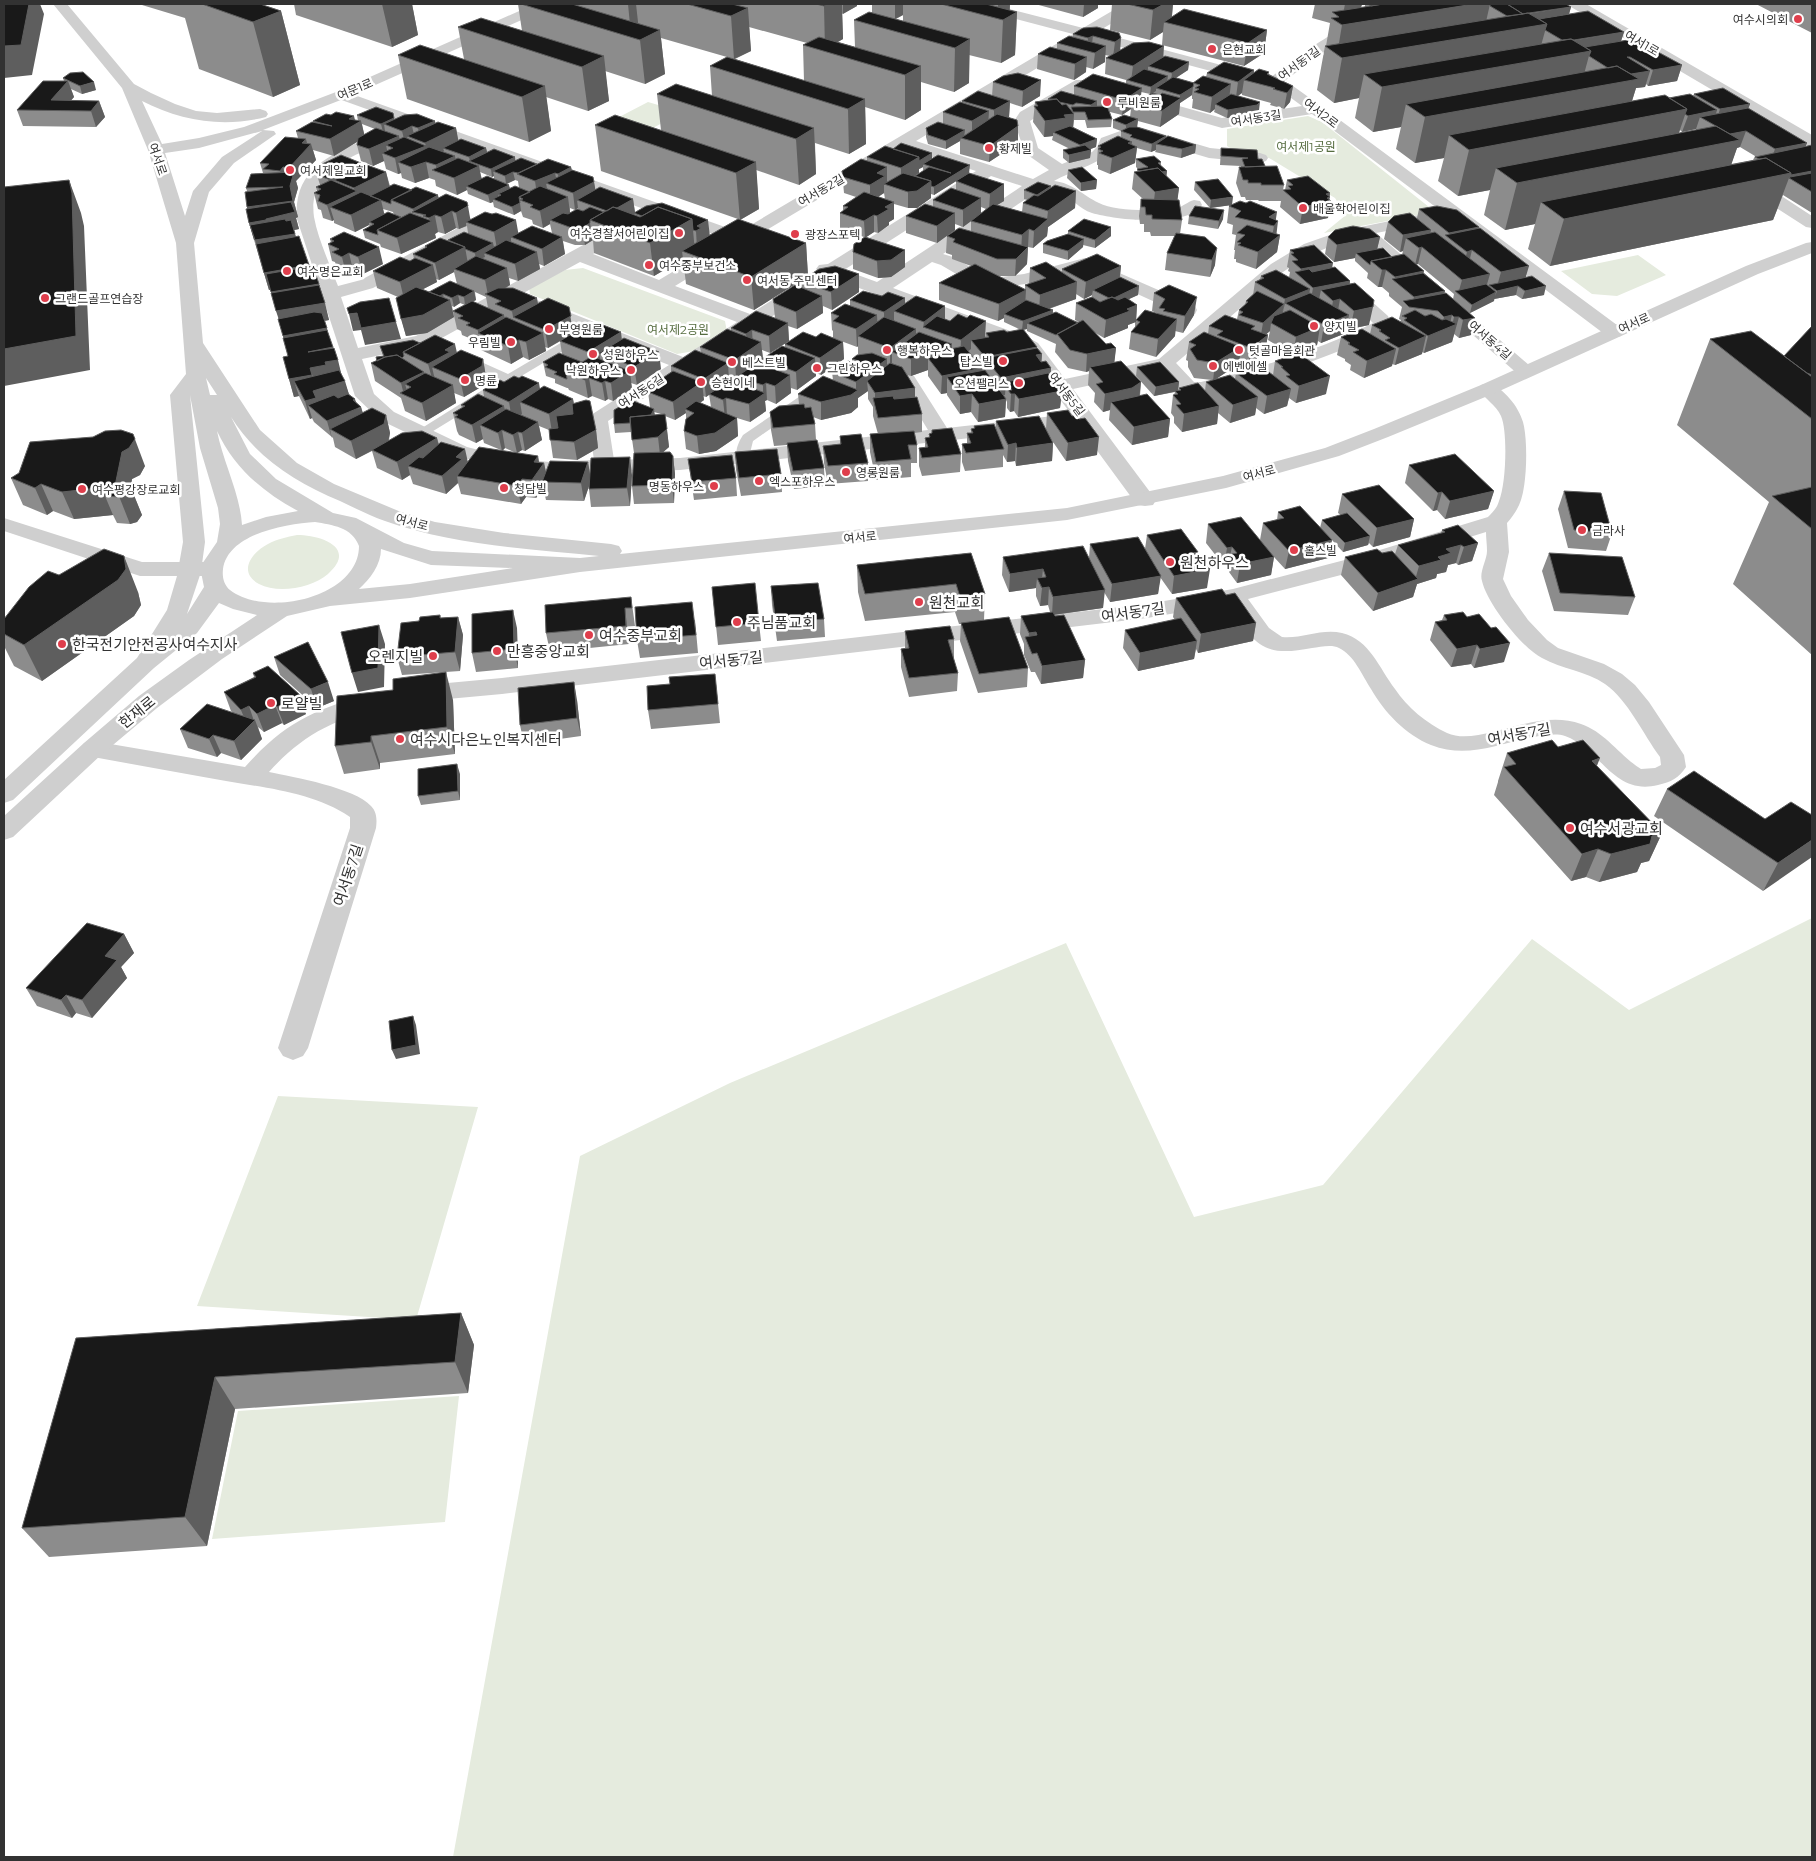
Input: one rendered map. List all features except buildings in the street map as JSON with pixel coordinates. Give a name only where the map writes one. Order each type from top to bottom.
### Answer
[{"type":"street","name":"여서로","points":[[60,4],[129,87],[156,150],[184,243],[193,341],[219,413],[234,445],[259,477],[271,486],[332,518],[348,523],[396,548],[431,558],[580,565]]},
{"type":"street","name":"여문1로","points":[[156,150],[199,143],[241,133],[316,105],[546,4]]},
{"type":"street","name":"여서2로","points":[[975,4],[1272,83],[1288,89],[1614,332]]},
{"type":"street","name":"여서동2길","points":[[739,238],[1134,4]]},
{"type":"street","name":"여서1로","points":[[1576,4],[1812,142]]},
{"type":"street","name":"여서동1길","points":[[1272,83],[1337,37],[1352,28],[1372,23]]},
{"type":"street","points":[[1122,58],[1138,48]]},
{"type":"street","points":[[1060,170],[1031,150],[1022,121],[1026,115],[1098,73]]},
{"type":"street","points":[[1005,82],[1022,86]]},
{"type":"street","name":"여서동3길","points":[[1081,82],[1222,123],[1316,109]]},
{"type":"street","points":[[129,87],[173,110],[208,117],[258,115],[316,105]]},
{"type":"street","points":[[1040,91],[1058,96]]},
{"type":"street","points":[[341,95],[766,248]]},
{"type":"street","points":[[184,243],[201,191],[218,170],[242,150],[316,105]]},
{"type":"street","points":[[418,123],[333,162],[317,175],[308,187],[305,204],[309,229],[362,389],[371,402],[387,416],[460,451],[509,464],[549,468],[605,468],[743,458],[1086,419]]},
{"type":"street","points":[[879,289],[1037,184],[1060,170],[1098,155],[1104,150],[1107,141],[1134,132],[1209,153],[1260,158]]},
{"type":"street","points":[[903,142],[1037,184],[1066,188],[1089,205],[1109,211],[1165,216],[1185,212],[1194,205]]},
{"type":"street","points":[[333,162],[351,169]]},
{"type":"street","points":[[830,271],[989,170]]},
{"type":"street","points":[[1736,175],[1812,222]]},
{"type":"street","points":[[350,355],[437,348],[507,294],[660,210]]},
{"type":"street","points":[[330,294],[367,284],[486,220],[468,213]]},
{"type":"street","points":[[1061,386],[1165,363],[1277,268],[1304,250],[1363,231],[1455,213]]},
{"type":"street","points":[[309,229],[326,236]]},
{"type":"street","name":"여서동4길","points":[[1363,231],[1526,371]]},
{"type":"street","points":[[661,286],[739,238]]},
{"type":"street","name":"여서로","points":[[326,598],[420,590],[580,565],[1067,514],[1146,500],[1226,482],[1332,452],[1488,389],[1752,270],[1812,247]]},
{"type":"street","points":[[1165,363],[1189,388],[1201,388],[1263,371],[1383,325],[1380,320],[1304,250]]},
{"type":"street","points":[[578,255],[751,321]]},
{"type":"street","points":[[929,255],[947,261],[981,281],[994,284],[1025,279],[1084,263],[1190,310],[1218,318]]},
{"type":"street","points":[[387,258],[404,264]]},
{"type":"street","name":"여서동5길","points":[[812,264],[1028,345],[1146,500]]},
{"type":"street","name":"여서동6길","points":[[605,468],[594,417],[684,364],[830,271]]},
{"type":"street","name":"여서동6길","points":[[507,294],[684,364]]},
{"type":"street","points":[[874,368],[907,380],[942,436]]},
{"type":"street","name":"여서로","points":[[204,374],[210,448],[229,508],[231,524],[228,544]]},
{"type":"street","name":"여서로","points":[[204,374],[225,390],[243,423],[273,454],[315,482],[393,518],[433,528],[504,540],[667,556]]},
{"type":"street","points":[[204,374],[180,395],[194,542],[206,575],[225,597],[241,605],[260,609],[282,609],[305,605],[345,589],[368,566],[371,553],[369,541],[361,531]]},
{"type":"street","points":[[1488,389],[1508,410],[1513,418],[1514,426],[1514,492],[1508,508],[1496,522]]},
{"type":"street","points":[[228,544],[258,526],[277,520],[296,517],[332,518]]},
{"type":"street","name":"여서동7길","points":[[251,777],[286,738],[312,722],[348,707],[396,696],[502,686],[1147,611],[1234,596],[1368,561],[1496,522],[1498,552],[1492,579],[1500,597],[1520,625],[1538,645],[1550,652],[1596,669],[1614,679],[1627,691],[1672,755],[1674,764],[1672,769],[1658,776],[1635,777],[1583,735],[1561,727],[1540,729],[1464,744],[1446,742],[1421,728],[1393,703],[1353,646],[1339,639],[1314,640],[1290,645],[1276,644],[1262,635],[1234,596]]},
{"type":"street","points":[[4,524],[140,569],[206,575]]},
{"type":"street","name":"한재로","points":[[4,794],[146,663],[189,628],[205,607],[206,575],[228,544]]},
{"type":"street","name":"한재로","points":[[4,832],[93,749],[169,686],[229,643],[282,609]]},
{"type":"street","name":"여서동7길","points":[[93,749],[251,777],[307,790],[347,804],[362,812],[364,819],[363,828],[293,1048]]},
{"type":"lane","points":[[1630,50],[1649,46]]},
{"type":"lane","points":[[420,433],[592,328]]},
{"type":"lane","points":[[437,348],[527,387]]},
{"type":"lane","points":[[743,458],[744,443],[752,435],[825,384]]},
{"type":"green space","points":[[648,102],[682,112],[635,138],[600,127]]},
{"type":"green space","name":"여서제1공원","points":[[1308,116],[1322,122],[1429,207],[1424,214],[1324,233],[1346,215],[1335,198],[1269,158],[1238,153],[1227,146],[1227,129]]},
{"type":"green space","points":[[1638,255],[1666,275],[1617,296],[1592,294],[1561,271]]},
{"type":"green space","name":"여서제2공원","points":[[583,268],[725,321],[727,332],[694,351],[677,354],[530,294],[529,288],[565,270]]},
{"type":"green space","points":[[297,535],[325,540],[337,550],[339,557],[336,565],[328,574],[313,583],[285,589],[267,587],[252,579],[249,574],[249,562],[257,552],[275,541]]},
{"type":"green space","points":[[1812,918],[1812,1857],[453,1857],[580,1156],[730,1083],[1066,943],[1194,1217],[1323,1185],[1532,939],[1629,1010]]},
{"type":"green space","points":[[278,1096],[478,1107],[416,1320],[197,1306]]},
{"type":"green space","points":[[459,1396],[445,1522],[212,1539],[238,1411]]},
{"type":"place","name":"여수시의회","points":[[1798,19]]},
{"type":"place","name":"은현교회","points":[[1212,49]]},
{"type":"place","name":"루비원룸","points":[[1107,102]]},
{"type":"place","name":"황제빌","points":[[989,148]]},
{"type":"place","name":"여서제일교회","points":[[290,170]]},
{"type":"place","name":"배울학어린이집","points":[[1303,208]]},
{"type":"place","name":"여수경찰서어린이집","points":[[679,233]]},
{"type":"place","name":"광장스포텍","points":[[795,234]]},
{"type":"place","name":"여수중부보건소","points":[[649,265]]},
{"type":"place","name":"여수명은교회","points":[[287,271]]},
{"type":"place","name":"여서동 주민센터","points":[[747,280]]},
{"type":"place","name":"그랜드골프연습장","points":[[45,298]]},
{"type":"place","name":"양지빌","points":[[1314,326]]},
{"type":"place","name":"부영원룸","points":[[549,329]]},
{"type":"place","name":"우림빌","points":[[511,342]]},
{"type":"place","name":"행복하우스","points":[[887,350]]},
{"type":"place","name":"텃골마을회관","points":[[1239,350]]},
{"type":"place","name":"성원하우스","points":[[593,354]]},
{"type":"place","name":"탑스빌","points":[[1003,361]]},
{"type":"place","name":"베스트빌","points":[[732,362]]},
{"type":"place","name":"에벤에셀","points":[[1213,366]]},
{"type":"place","name":"그린하우스","points":[[817,368]]},
{"type":"place","name":"낙원하우스","points":[[631,370]]},
{"type":"place","name":"명륜","points":[[465,380]]},
{"type":"place","name":"승현이네","points":[[701,382]]},
{"type":"place","name":"오션팰리스","points":[[1019,383]]},
{"type":"place","name":"영롱원룸","points":[[846,472]]},
{"type":"place","name":"엑스포하우스","points":[[759,481]]},
{"type":"place","name":"명동하우스","points":[[714,486]]},
{"type":"place","name":"청담빌","points":[[504,488]]},
{"type":"place","name":"여수평강장로교회","points":[[82,489]]},
{"type":"place","name":"금라사","points":[[1582,530]]},
{"type":"place","name":"홀스빌","points":[[1294,550]]},
{"type":"place","name":"원천하우스","points":[[1170,562]]},
{"type":"place","name":"원천교회","points":[[919,602]]},
{"type":"place","name":"주님품교회","points":[[737,622]]},
{"type":"place","name":"여수중부교회","points":[[589,635]]},
{"type":"place","name":"한국전기안전공사여수지사","points":[[62,644]]},
{"type":"place","name":"만흥중앙교회","points":[[497,651]]},
{"type":"place","name":"오렌지빌","points":[[433,656]]},
{"type":"place","name":"로얄빌","points":[[271,703]]},
{"type":"place","name":"여수시다은노인복지센터","points":[[400,739]]},
{"type":"place","name":"여수서광교회","points":[[1570,828]]}]
